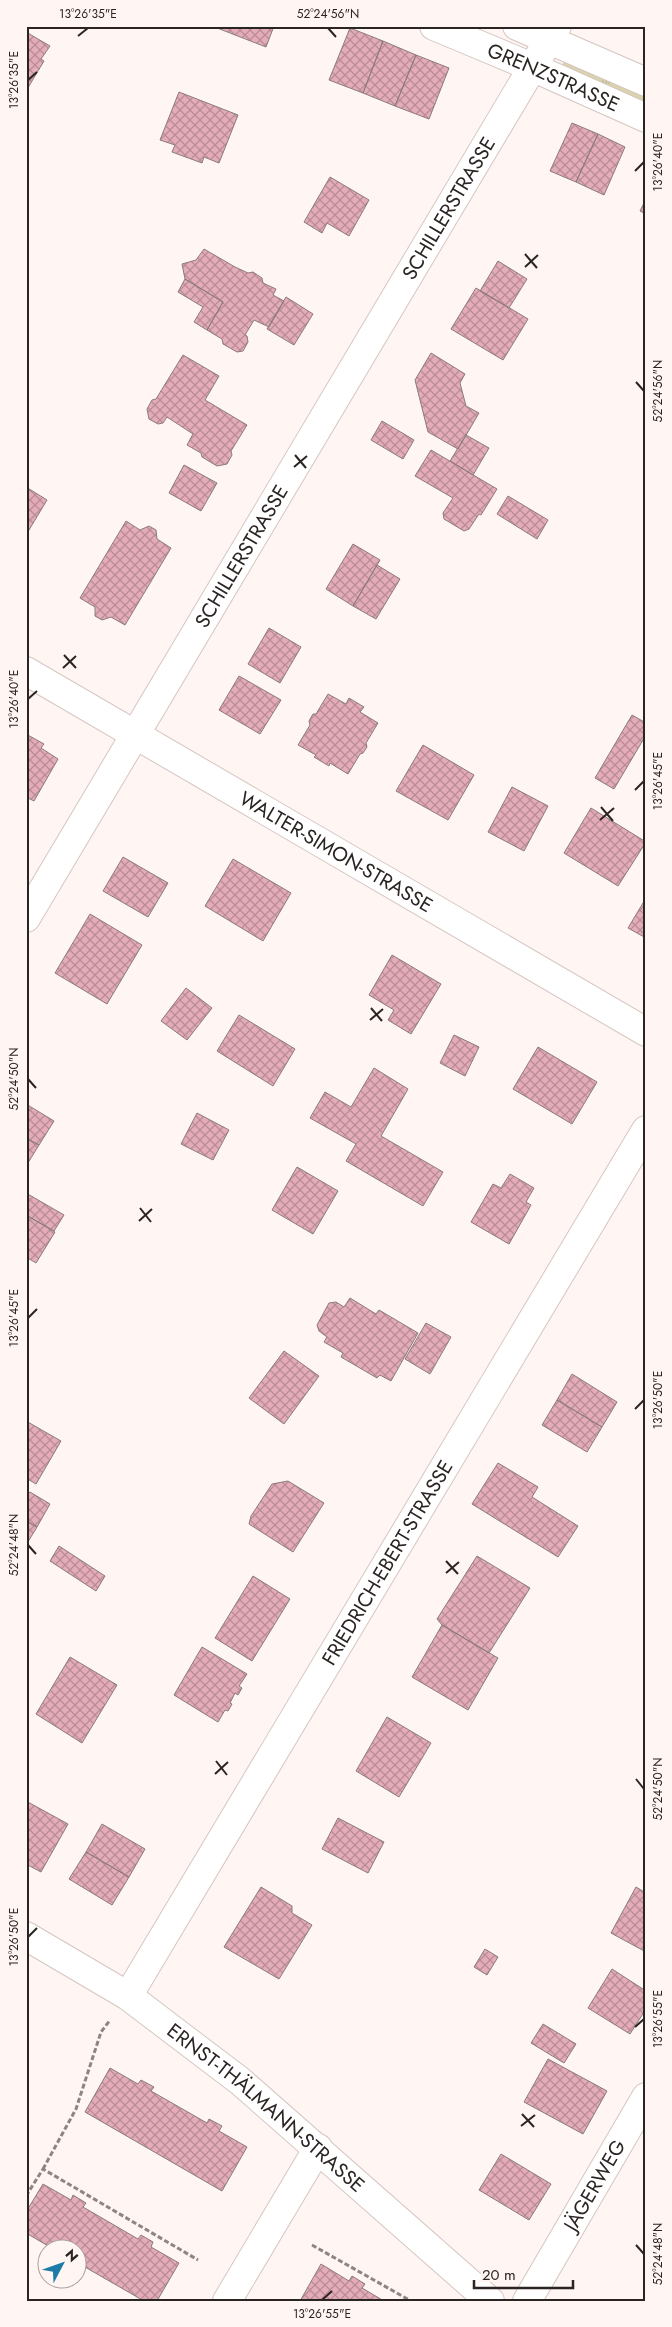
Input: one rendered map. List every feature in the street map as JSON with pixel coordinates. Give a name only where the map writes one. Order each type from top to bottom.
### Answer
[{"type":"street","name":"GRENZSTRASSE","points":[[434,26],[646,118]]},
{"type":"street","points":[[517,26],[553,33],[646,82]]},
{"type":"street","name":"SCHILLERSTRASSE","points":[[26,918],[553,33]]},
{"type":"street","name":"WALTER-SIMON-STRASSE","points":[[26,671],[646,1032]]},
{"type":"street","name":"FRIEDRICH-EBERT-STRASSE","points":[[128,1996],[646,1130]]},
{"type":"street","name":"ERNST-THÄLMANN-STRASSE","points":[[26,1936],[128,1996],[240,2081],[490,2301]]},
{"type":"street","name":"JÄGERWEG","points":[[527,2301],[646,2097]]},
{"type":"street","points":[[227,2301],[318,2148]]},
{"type":"path","points":[[26,2196],[76,2109],[101,2032],[128,1996]]},
{"type":"path","points":[[43,2169],[198,2260]]},
{"type":"path","points":[[312,2245],[411,2301]]},
{"type":"green space","points":[[566,58],[646,92],[646,107],[565,71],[562,65]]},
{"type":"building","points":[[212,26],[274,26],[266,47]]},
{"type":"building","points":[[350,28],[383,41],[363,93],[329,80]]},
{"type":"building","points":[[26,32],[50,46],[41,59],[44,61],[26,91]]},
{"type":"building","points":[[383,41],[416,55],[395,106],[363,93]]},
{"type":"building","points":[[416,55],[449,68],[429,119],[395,106]]},
{"type":"building","points":[[179,92],[238,115],[219,163],[204,157],[202,163],[172,152],[175,145],[160,140]]},
{"type":"building","points":[[572,123],[598,134],[576,182],[550,171]]},
{"type":"building","points":[[598,134],[625,147],[604,195],[576,182]]},
{"type":"building","points":[[330,177],[369,200],[349,236],[327,223],[322,233],[304,222]]},
{"type":"building","points":[[646,199],[646,214],[640,211]]},
{"type":"building","points":[[204,249],[235,267],[248,273],[253,272],[262,278],[263,283],[276,289],[273,295],[284,301],[269,327],[254,320],[245,335],[248,342],[243,351],[237,352],[223,344],[222,339],[207,330],[223,302],[185,279],[182,264],[196,260]]},
{"type":"building","points":[[498,261],[527,279],[509,308],[480,291]]},
{"type":"building","points":[[185,279],[223,302],[207,330],[194,322],[203,307],[178,292]]},
{"type":"building","points":[[476,288],[528,319],[503,360],[451,329]]},
{"type":"building","points":[[286,297],[313,314],[294,345],[267,329]]},
{"type":"building","points":[[431,353],[465,374],[460,383],[466,406],[479,413],[458,449],[428,432],[415,380]]},
{"type":"building","points":[[183,355],[219,376],[205,400],[247,425],[231,451],[232,455],[227,464],[217,466],[202,457],[201,453],[187,445],[193,434],[167,417],[163,423],[158,424],[149,419],[147,409],[152,400],[156,399]]},
{"type":"building","points":[[382,421],[414,440],[403,459],[371,440]]},
{"type":"building","points":[[466,435],[489,448],[473,475],[450,461]]},
{"type":"building","points":[[431,450],[497,489],[481,515],[479,514],[469,529],[464,531],[444,519],[443,513],[453,498],[415,476]]},
{"type":"building","points":[[184,465],[217,483],[201,511],[169,493]]},
{"type":"building","points":[[26,487],[47,500],[26,535]]},
{"type":"building","points":[[508,496],[548,520],[537,539],[497,514]]},
{"type":"building","points":[[126,521],[140,530],[149,526],[156,530],[157,539],[171,548],[125,625],[111,617],[102,620],[95,616],[95,607],[80,598]]},
{"type":"building","points":[[353,544],[380,560],[353,606],[326,589]]},
{"type":"building","points":[[377,565],[400,579],[376,619],[353,606]]},
{"type":"building","points":[[269,628],[301,647],[280,683],[248,664]]},
{"type":"building","points":[[239,676],[281,700],[260,734],[219,710]]},
{"type":"building","points":[[328,694],[346,704],[349,698],[364,707],[360,712],[378,723],[366,743],[367,747],[360,754],[348,774],[330,763],[329,766],[314,757],[316,755],[298,745],[310,725],[309,721],[313,714],[316,714]]},
{"type":"building","points":[[632,715],[646,723],[646,735],[614,789],[595,778]]},
{"type":"building","points":[[26,734],[44,744],[41,748],[58,759],[34,801],[26,797]]},
{"type":"building","points":[[423,745],[474,775],[448,820],[396,791]]},
{"type":"building","points":[[512,787],[548,806],[524,851],[488,832]]},
{"type":"building","points":[[591,808],[646,842],[618,886],[564,853]]},
{"type":"building","points":[[123,857],[168,883],[148,917],[103,891]]},
{"type":"building","points":[[233,859],[291,893],[263,941],[205,906]]},
{"type":"building","points":[[646,898],[646,938],[628,928]]},
{"type":"building","points":[[90,914],[142,945],[107,1004],[55,973]]},
{"type":"building","points":[[392,955],[441,984],[411,1034],[388,1020],[394,1010],[369,995]]},
{"type":"building","points":[[186,988],[212,1008],[187,1040],[161,1021]]},
{"type":"building","points":[[239,1015],[295,1049],[273,1086],[217,1051]]},
{"type":"building","points":[[454,1035],[479,1047],[465,1076],[440,1063]]},
{"type":"building","points":[[538,1047],[597,1082],[572,1124],[513,1089]]},
{"type":"building","points":[[374,1068],[408,1089],[381,1136],[443,1172],[423,1206],[346,1161],[356,1144],[310,1118],[325,1092],[351,1107]]},
{"type":"building","points":[[26,1104],[54,1121],[39,1145],[26,1138]]},
{"type":"building","points":[[197,1113],[229,1130],[213,1160],[181,1144]]},
{"type":"building","points":[[26,1138],[39,1145],[26,1166]]},
{"type":"building","points":[[297,1167],[338,1191],[313,1234],[272,1210]]},
{"type":"building","points":[[510,1174],[534,1188],[526,1202],[531,1205],[509,1244],[471,1222],[493,1184],[501,1188]]},
{"type":"building","points":[[26,1193],[64,1215],[54,1231],[26,1215]]},
{"type":"building","points":[[26,1215],[55,1232],[36,1263],[26,1257]]},
{"type":"building","points":[[350,1298],[376,1314],[379,1310],[418,1333],[391,1381],[380,1375],[377,1378],[341,1357],[343,1353],[324,1342],[327,1337],[319,1331],[317,1325],[329,1303],[336,1302],[344,1307]]},
{"type":"building","points":[[426,1323],[451,1337],[430,1374],[405,1359]]},
{"type":"building","points":[[284,1351],[319,1376],[284,1424],[249,1398]]},
{"type":"building","points":[[572,1374],[617,1402],[602,1427],[557,1400]]},
{"type":"building","points":[[557,1400],[602,1427],[587,1452],[542,1425]]},
{"type":"building","points":[[26,1421],[61,1441],[36,1484],[26,1478]]},
{"type":"building","points":[[498,1463],[538,1487],[532,1497],[578,1526],[558,1557],[472,1504]]},
{"type":"building","points":[[288,1481],[324,1503],[293,1552],[249,1524],[251,1516],[272,1484]]},
{"type":"building","points":[[30,1492],[50,1504],[37,1527],[26,1521],[26,1496]]},
{"type":"building","points":[[26,1521],[37,1527],[26,1545]]},
{"type":"building","points":[[59,1546],[105,1576],[96,1591],[50,1561]]},
{"type":"building","points":[[477,1556],[530,1588],[489,1653],[442,1625],[437,1619]]},
{"type":"building","points":[[253,1576],[290,1599],[252,1661],[215,1638]]},
{"type":"building","points":[[442,1625],[498,1658],[468,1710],[412,1677]]},
{"type":"building","points":[[202,1647],[247,1674],[239,1686],[242,1688],[238,1695],[235,1693],[228,1711],[225,1710],[218,1722],[174,1695]]},
{"type":"building","points":[[70,1657],[117,1685],[82,1743],[36,1714]]},
{"type":"building","points":[[387,1717],[431,1743],[399,1797],[356,1771]]},
{"type":"building","points":[[26,1801],[68,1824],[41,1872],[26,1864]]},
{"type":"building","points":[[338,1818],[384,1842],[368,1873],[322,1849]]},
{"type":"building","points":[[102,1824],[145,1849],[129,1877],[86,1852]]},
{"type":"building","points":[[86,1852],[129,1877],[112,1905],[69,1879]]},
{"type":"building","points":[[261,1887],[292,1906],[292,1913],[312,1925],[279,1979],[224,1947]]},
{"type":"building","points":[[636,1887],[646,1893],[646,1952],[611,1933]]},
{"type":"building","points":[[485,1949],[498,1957],[487,1975],[474,1967]]},
{"type":"building","points":[[612,1969],[646,1991],[646,2009],[630,2034],[588,2008]]},
{"type":"building","points":[[543,2024],[576,2044],[564,2063],[531,2043]]},
{"type":"building","points":[[548,2059],[607,2091],[583,2134],[524,2102]]},
{"type":"building","points":[[110,2068],[138,2084],[141,2080],[154,2087],[151,2091],[207,2123],[209,2119],[222,2126],[219,2131],[247,2147],[222,2191],[85,2112]]},
{"type":"building","points":[[501,2154],[551,2184],[529,2220],[479,2190]]},
{"type":"building","points":[[43,2184],[71,2200],[73,2195],[86,2203],[83,2207],[138,2239],[141,2235],[153,2242],[151,2247],[179,2263],[157,2301],[144,2301],[88,2269],[88,2240],[38,2240],[26,2233],[26,2212]]},
{"type":"building","points":[[321,2264],[349,2281],[352,2276],[365,2284],[362,2288],[384,2301],[300,2301]]}]
